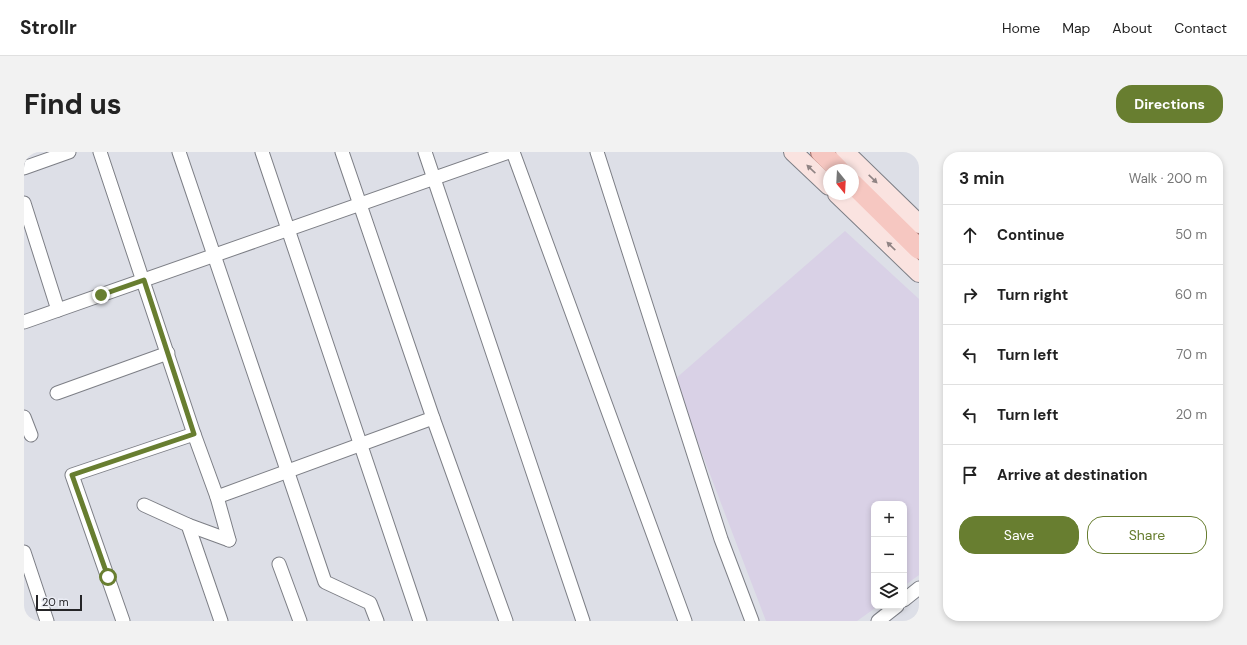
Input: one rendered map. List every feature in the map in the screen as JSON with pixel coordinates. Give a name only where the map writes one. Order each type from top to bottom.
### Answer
[{"type":"main road","points":[[821,152],[833,164]]},
{"type":"main road","points":[[859,190],[919,249]]},
{"type":"street","points":[[24,168],[69,152]]},
{"type":"street","points":[[100,152],[144,280],[194,434],[217,497],[229,540],[188,525],[144,505]]},
{"type":"street","points":[[179,152],[213,256],[325,582],[370,603],[377,621]]},
{"type":"street","points":[[262,152],[420,621]]},
{"type":"street","points":[[342,152],[433,418],[506,621]]},
{"type":"street","points":[[425,152],[583,621]]},
{"type":"street","points":[[24,322],[509,152]]},
{"type":"street","points":[[513,152],[685,621]]},
{"type":"street","points":[[597,152],[721,539],[752,621]]},
{"type":"street","points":[[793,152],[823,180]]},
{"type":"street","points":[[845,152],[919,224]]},
{"type":"street","points":[[843,200],[919,273]]},
{"type":"street","points":[[24,204],[58,310]]},
{"type":"street","points":[[57,393],[168,353]]},
{"type":"street","points":[[24,417],[31,435]]},
{"type":"street","points":[[217,497],[433,418]]},
{"type":"street","points":[[123,621],[72,475],[194,434]]},
{"type":"street","points":[[188,525],[221,621]]},
{"type":"street","points":[[24,552],[47,621]]},
{"type":"street","points":[[279,564],[300,621]]},
{"type":"street","points":[[907,598],[919,588]]},
{"type":"street","points":[[878,621],[893,609]]},
{"type":"shaded area","points":[[845,231],[919,299],[919,575],[907,584],[907,501],[871,501],[871,609],[874,609],[857,621],[766,621],[674,380]]},
{"type":"route","points":[[101,295],[144,280],[194,434],[72,475],[108,577]]}]
